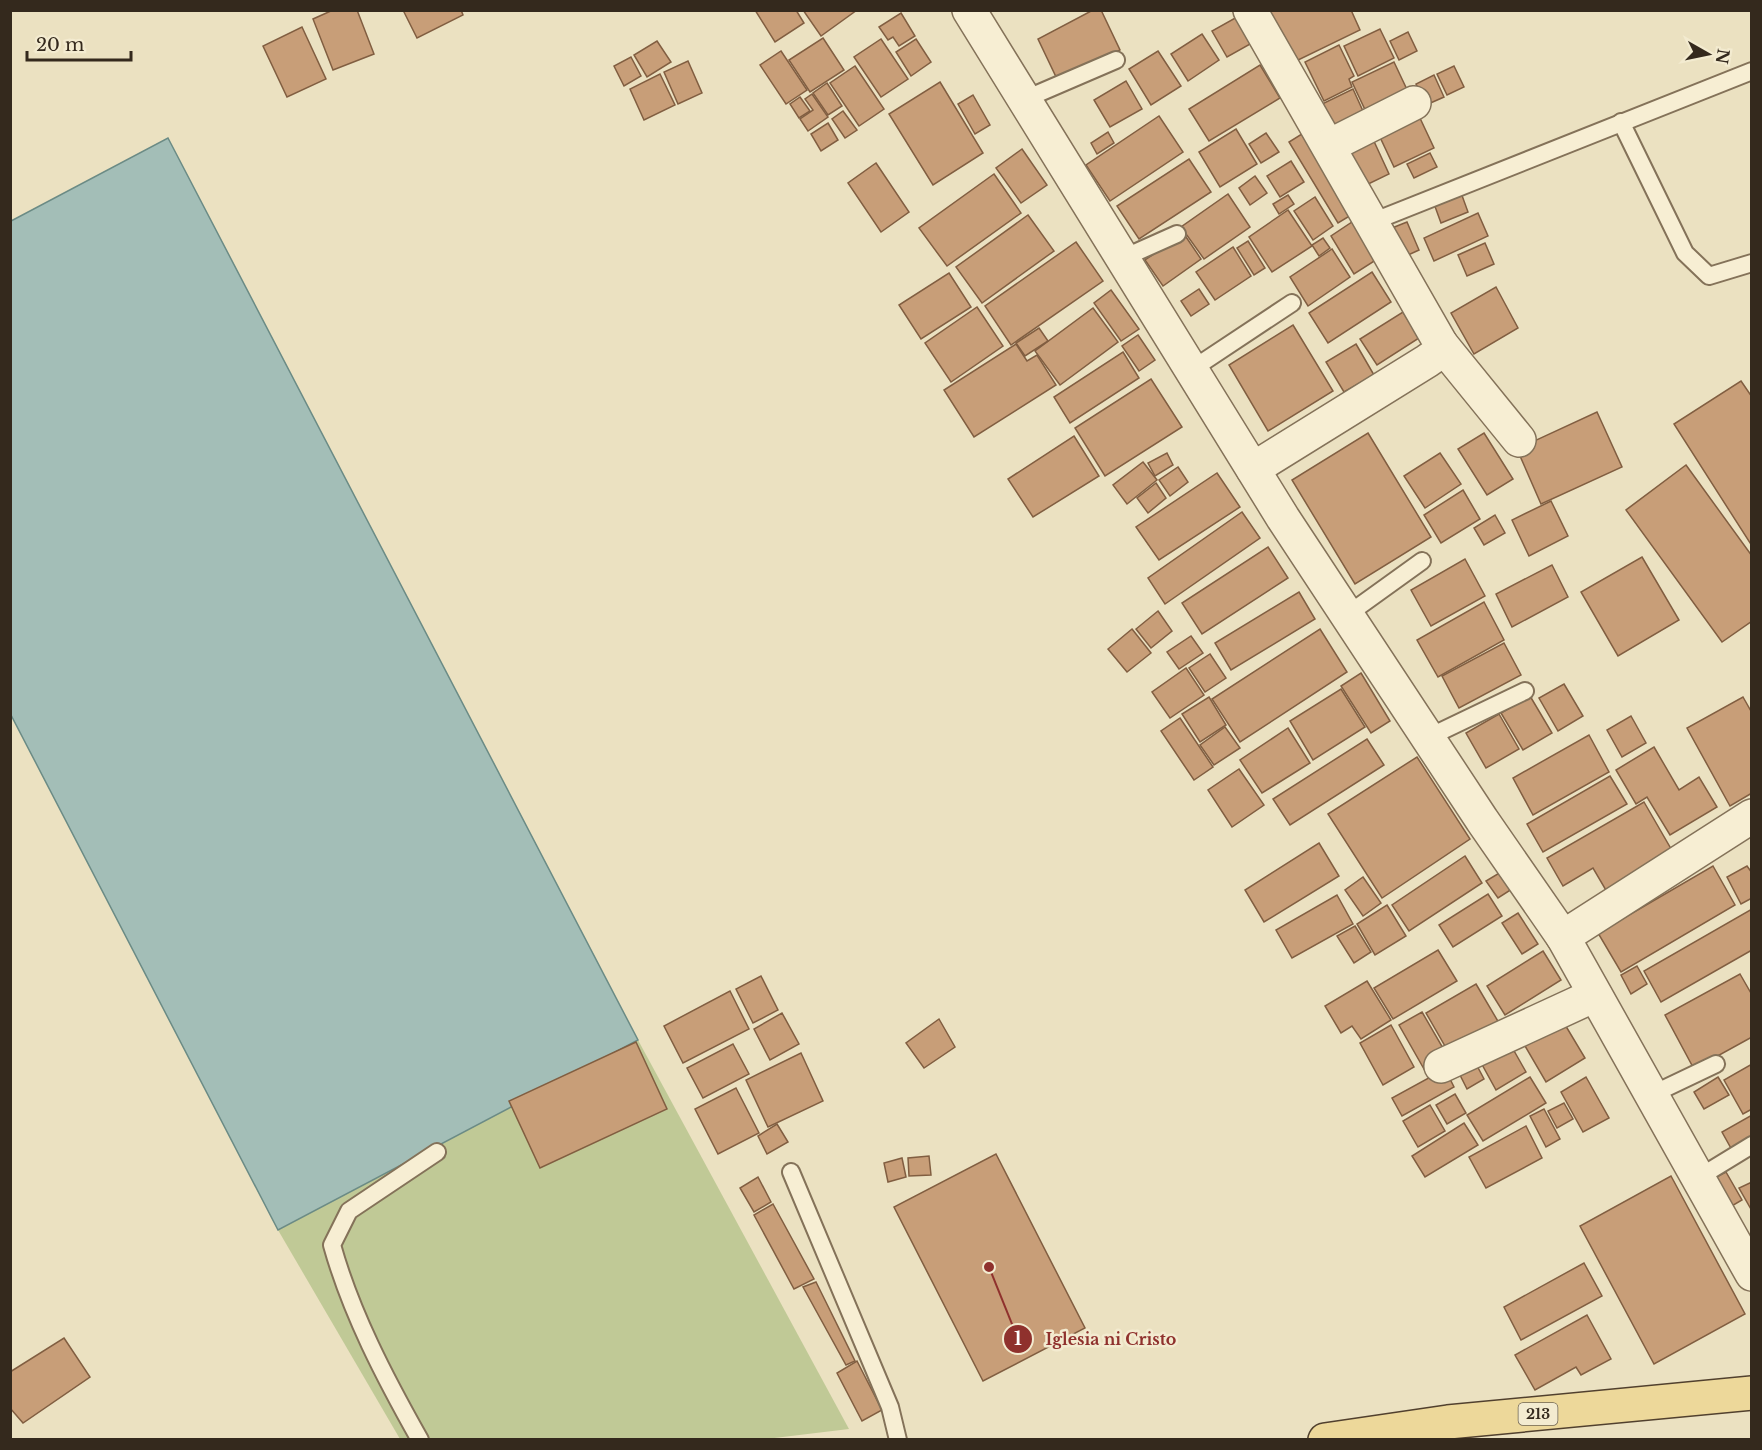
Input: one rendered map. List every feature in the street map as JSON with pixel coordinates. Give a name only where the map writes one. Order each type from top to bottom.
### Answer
[{"type":"main road","name":"213","points":[[1325,1440],[1451,1431],[1752,1393]]},
{"type":"street","points":[[969,10],[1253,469],[1427,738],[1563,937],[1752,1274]]},
{"type":"street","points":[[1250,10],[1441,344],[1519,440]]},
{"type":"street","points":[[1329,146],[1414,103]]},
{"type":"street","points":[[1253,469],[1427,361],[1437,354],[1441,344]]},
{"type":"street","points":[[1563,937],[1752,816]]},
{"type":"street","points":[[1441,1066],[1595,995]]},
{"type":"lane","points":[[1023,100],[1116,60]]},
{"type":"lane","points":[[1372,222],[1752,70]]},
{"type":"lane","points":[[1621,122],[1685,253],[1708,276],[1752,263]]},
{"type":"lane","points":[[1121,259],[1177,234]]},
{"type":"lane","points":[[1191,370],[1292,303]]},
{"type":"lane","points":[[1347,615],[1422,561]]},
{"type":"lane","points":[[1427,738],[1525,692]]},
{"type":"lane","points":[[1651,1095],[1716,1064]]},
{"type":"lane","points":[[1698,1179],[1752,1145]]},
{"type":"lane","points":[[420,1440],[352,1304],[332,1245],[349,1211],[438,1152]]},
{"type":"lane","points":[[791,1172],[890,1407],[898,1440]]},
{"type":"green space","points":[[638,1040],[849,1429],[758,1440],[400,1439],[278,1230]]},
{"type":"water","points":[[168,138],[638,1040],[278,1230],[11,715],[11,221]]},
{"type":"building","points":[[333,10],[357,10],[374,54],[333,70],[313,19]]},
{"type":"building","points":[[403,10],[461,10],[463,15],[417,38]]},
{"type":"building","points":[[755,10],[796,10],[804,23],[775,42]]},
{"type":"building","points":[[803,10],[857,10],[821,36]]},
{"type":"building","points":[[1093,10],[1101,10],[1120,50],[1058,81],[1038,39]]},
{"type":"building","points":[[1267,10],[1351,10],[1360,30],[1292,63]]},
{"type":"building","points":[[901,13],[915,36],[899,46],[893,37],[888,40],[879,27]]},
{"type":"building","points":[[1237,17],[1252,43],[1227,57],[1212,31]]},
{"type":"building","points":[[302,27],[326,79],[287,97],[263,46]]},
{"type":"building","points":[[1380,29],[1394,58],[1358,76],[1344,46]]},
{"type":"building","points":[[1408,32],[1417,51],[1399,60],[1390,41]]},
{"type":"building","points":[[1202,34],[1219,60],[1188,81],[1171,54]]},
{"type":"building","points":[[823,38],[844,70],[810,92],[789,60]]},
{"type":"building","points":[[881,39],[908,79],[881,97],[854,57]]},
{"type":"building","points":[[916,39],[931,62],[911,76],[896,52]]},
{"type":"building","points":[[657,41],[671,62],[647,77],[634,55]]},
{"type":"building","points":[[1339,45],[1354,76],[1349,79],[1352,87],[1324,101],[1305,62]]},
{"type":"building","points":[[781,51],[807,90],[786,104],[760,65]]},
{"type":"building","points":[[1158,51],[1181,86],[1151,105],[1129,69]]},
{"type":"building","points":[[631,57],[641,76],[624,86],[614,66]]},
{"type":"building","points":[[688,61],[702,93],[678,104],[664,72]]},
{"type":"building","points":[[1394,62],[1410,96],[1368,116],[1352,82]]},
{"type":"building","points":[[1260,65],[1280,98],[1209,141],[1189,109]]},
{"type":"building","points":[[855,66],[884,109],[859,126],[830,83]]},
{"type":"building","points":[[1454,66],[1464,87],[1447,95],[1437,74]]},
{"type":"building","points":[[660,74],[675,105],[644,120],[630,89]]},
{"type":"building","points":[[1434,75],[1444,97],[1426,105],[1416,84]]},
{"type":"building","points":[[1126,81],[1142,109],[1110,127],[1094,100]]},
{"type":"building","points":[[940,82],[983,153],[933,185],[889,114]]},
{"type":"building","points":[[827,83],[842,106],[828,115],[813,93]]},
{"type":"building","points":[[1353,89],[1367,120],[1334,135],[1320,105]]},
{"type":"building","points":[[812,94],[828,117],[808,131],[800,119],[813,110],[805,99]]},
{"type":"building","points":[[973,95],[990,125],[975,134],[958,104]]},
{"type":"building","points":[[800,97],[810,111],[799,118],[790,104]]},
{"type":"building","points":[[843,111],[857,130],[845,138],[832,119]]},
{"type":"building","points":[[1159,116],[1183,152],[1110,201],[1086,165]]},
{"type":"building","points":[[1419,116],[1434,148],[1394,167],[1379,135]]},
{"type":"building","points":[[828,123],[838,140],[821,151],[811,134]]},
{"type":"building","points":[[1236,129],[1257,164],[1220,187],[1199,152]]},
{"type":"building","points":[[1108,132],[1114,143],[1097,154],[1091,143]]},
{"type":"building","points":[[1305,132],[1353,214],[1338,223],[1289,142]]},
{"type":"building","points":[[1266,133],[1279,152],[1261,163],[1249,144]]},
{"type":"building","points":[[1372,137],[1389,174],[1358,189],[1340,152]]},
{"type":"building","points":[[1022,149],[1047,185],[1021,203],[996,168]]},
{"type":"building","points":[[1430,153],[1437,167],[1414,178],[1407,164]]},
{"type":"building","points":[[1189,159],[1211,192],[1139,239],[1117,206]]},
{"type":"building","points":[[1291,161],[1304,182],[1280,197],[1267,176]]},
{"type":"building","points":[[876,163],[909,212],[881,232],[848,183]]},
{"type":"building","points":[[994,174],[1021,213],[947,266],[919,228]]},
{"type":"building","points":[[1255,176],[1267,193],[1250,205],[1239,188]]},
{"type":"building","points":[[1460,190],[1468,212],[1441,223],[1433,201]]},
{"type":"building","points":[[1228,194],[1250,227],[1204,259],[1181,227]]},
{"type":"building","points":[[1288,195],[1294,204],[1279,214],[1273,204]]},
{"type":"building","points":[[1315,197],[1333,226],[1313,240],[1294,211]]},
{"type":"building","points":[[1288,210],[1312,246],[1272,272],[1249,237]]},
{"type":"building","points":[[1478,213],[1488,236],[1434,261],[1424,238]]},
{"type":"building","points":[[1028,215],[1054,251],[982,303],[956,267]]},
{"type":"building","points":[[1355,220],[1379,258],[1354,274],[1331,236]]},
{"type":"building","points":[[1407,222],[1419,250],[1395,261],[1382,232]]},
{"type":"building","points":[[1184,234],[1201,259],[1163,286],[1145,260]]},
{"type":"building","points":[[1323,238],[1330,248],[1319,256],[1312,245]]},
{"type":"building","points":[[1248,241],[1265,268],[1254,275],[1237,248]]},
{"type":"building","points":[[1076,242],[1103,281],[1011,345],[985,306]]},
{"type":"building","points":[[1485,243],[1494,264],[1467,276],[1458,255]]},
{"type":"building","points":[[1233,247],[1251,276],[1215,300],[1196,272]]},
{"type":"building","points":[[1332,249],[1350,277],[1308,306],[1290,277]]},
{"type":"building","points":[[1372,272],[1391,302],[1328,343],[1309,313]]},
{"type":"building","points":[[949,273],[971,307],[921,339],[899,305]]},
{"type":"building","points":[[1496,287],[1518,328],[1474,354],[1451,313]]},
{"type":"building","points":[[1199,289],[1209,304],[1191,316],[1181,301]]},
{"type":"building","points":[[1111,290],[1139,329],[1121,341],[1094,303]]},
{"type":"building","points":[[977,307],[1003,346],[951,382],[925,343]]},
{"type":"building","points":[[1093,308],[1118,342],[1060,385],[1035,351]]},
{"type":"building","points":[[1403,312],[1419,338],[1377,365],[1360,339]]},
{"type":"building","points":[[1293,325],[1333,391],[1268,431],[1229,365]]},
{"type":"building","points":[[1039,328],[1048,341],[1025,356],[1016,343]]},
{"type":"building","points":[[1138,335],[1155,360],[1139,371],[1122,346]]},
{"type":"building","points":[[1016,344],[1027,361],[1037,355],[1056,385],[974,437],[944,390]]},
{"type":"building","points":[[1356,344],[1374,375],[1344,392],[1326,362]]},
{"type":"building","points":[[1123,352],[1139,378],[1070,423],[1054,397]]},
{"type":"building","points":[[1151,379],[1182,427],[1105,476],[1075,428]]},
{"type":"building","points":[[1741,381],[1752,397],[1752,546],[1674,424]]},
{"type":"building","points":[[1597,412],[1622,467],[1541,504],[1517,449]]},
{"type":"building","points":[[1368,433],[1431,537],[1355,584],[1292,480]]},
{"type":"building","points":[[1484,433],[1513,479],[1487,495],[1458,449]]},
{"type":"building","points":[[1074,436],[1099,476],[1033,517],[1008,479]]},
{"type":"building","points":[[1167,453],[1173,465],[1155,476],[1148,463]]},
{"type":"building","points":[[1440,453],[1461,484],[1425,508],[1404,476]]},
{"type":"building","points":[[1143,462],[1157,480],[1127,504],[1113,485]]},
{"type":"building","points":[[1686,465],[1752,556],[1752,621],[1722,642],[1626,510]]},
{"type":"building","points":[[1178,467],[1188,482],[1170,496],[1159,480]]},
{"type":"building","points":[[1217,473],[1240,507],[1159,560],[1136,527]]},
{"type":"building","points":[[1156,483],[1166,498],[1148,513],[1137,498]]},
{"type":"building","points":[[1463,490],[1480,519],[1441,543],[1424,515]]},
{"type":"building","points":[[1551,501],[1568,536],[1529,556],[1512,520]]},
{"type":"building","points":[[1242,512],[1260,538],[1165,604],[1148,578]]},
{"type":"building","points":[[1495,515],[1505,533],[1484,545],[1474,528]]},
{"type":"building","points":[[1268,547],[1288,578],[1202,634],[1182,603]]},
{"type":"building","points":[[1642,557],[1679,620],[1618,656],[1581,592]]},
{"type":"building","points":[[1465,559],[1485,596],[1431,626],[1411,590]]},
{"type":"building","points":[[1552,565],[1568,597],[1512,627],[1496,594]]},
{"type":"building","points":[[1299,592],[1315,619],[1231,670],[1215,643]]},
{"type":"building","points":[[1484,602],[1504,640],[1438,677],[1417,640]]},
{"type":"building","points":[[1158,611],[1172,631],[1151,648],[1136,629]]},
{"type":"building","points":[[1132,629],[1151,653],[1127,672],[1108,649]]},
{"type":"building","points":[[1320,629],[1347,672],[1240,742],[1212,699]]},
{"type":"building","points":[[1191,636],[1203,653],[1179,669],[1167,652]]},
{"type":"building","points":[[1504,643],[1521,675],[1459,708],[1442,676]]},
{"type":"building","points":[[1210,654],[1226,678],[1205,692],[1189,668]]},
{"type":"building","points":[[1186,668],[1204,695],[1170,718],[1152,692]]},
{"type":"building","points":[[1361,673],[1390,721],[1371,733],[1341,686]]},
{"type":"building","points":[[1564,684],[1583,716],[1558,731],[1539,698]]},
{"type":"building","points":[[1341,689],[1365,727],[1313,760],[1290,721]]},
{"type":"building","points":[[1530,696],[1552,733],[1523,750],[1501,713]]},
{"type":"building","points":[[1209,697],[1226,725],[1200,742],[1182,714]]},
{"type":"building","points":[[1743,697],[1752,713],[1752,793],[1730,806],[1687,728]]},
{"type":"building","points":[[1499,714],[1519,749],[1486,768],[1466,733]]},
{"type":"building","points":[[1631,716],[1646,743],[1622,757],[1607,730]]},
{"type":"building","points":[[1180,718],[1213,767],[1194,780],[1161,731]]},
{"type":"building","points":[[1225,727],[1240,748],[1214,765],[1200,745]]},
{"type":"building","points":[[1288,728],[1310,763],[1262,793],[1240,760]]},
{"type":"building","points":[[1589,735],[1609,772],[1533,815],[1513,778]]},
{"type":"building","points":[[1367,739],[1384,765],[1290,825],[1273,799]]},
{"type":"building","points":[[1654,747],[1679,790],[1699,777],[1717,807],[1670,835],[1647,797],[1636,804],[1616,770]]},
{"type":"building","points":[[1417,757],[1470,839],[1382,898],[1328,814]]},
{"type":"building","points":[[1239,769],[1264,805],[1232,827],[1208,790]]},
{"type":"building","points":[[1610,776],[1627,804],[1543,852],[1527,824]]},
{"type":"building","points":[[1644,802],[1674,854],[1607,892],[1593,868],[1563,886],[1547,858]]},
{"type":"building","points":[[1319,843],[1339,876],[1264,922],[1245,890]]},
{"type":"building","points":[[1465,856],[1482,883],[1409,931],[1392,905]]},
{"type":"building","points":[[1713,866],[1735,905],[1621,972],[1598,933]]},
{"type":"building","points":[[1747,866],[1752,873],[1752,898],[1741,904],[1727,877]]},
{"type":"building","points":[[1501,872],[1512,889],[1498,898],[1486,881]]},
{"type":"building","points":[[1363,877],[1381,903],[1363,916],[1345,890]]},
{"type":"building","points":[[1488,894],[1502,916],[1453,947],[1439,925]]},
{"type":"building","points":[[1337,895],[1353,924],[1292,958],[1276,930]]},
{"type":"building","points":[[1387,905],[1406,936],[1375,955],[1357,924]]},
{"type":"building","points":[[1752,909],[1752,950],[1661,1002],[1644,971]]},
{"type":"building","points":[[1518,913],[1538,944],[1522,954],[1502,923]]},
{"type":"building","points":[[1355,926],[1371,952],[1354,963],[1337,936]]},
{"type":"building","points":[[1438,950],[1457,981],[1393,1019],[1374,988]]},
{"type":"building","points":[[1543,951],[1561,980],[1505,1015],[1487,986]]},
{"type":"building","points":[[1637,966],[1647,984],[1631,994],[1621,975]]},
{"type":"building","points":[[1740,974],[1752,995],[1752,1037],[1694,1069],[1665,1015]]},
{"type":"building","points":[[761,976],[778,1010],[753,1023],[736,989]]},
{"type":"building","points":[[1367,981],[1391,1020],[1361,1039],[1352,1026],[1341,1033],[1325,1006]]},
{"type":"building","points":[[1476,984],[1499,1023],[1449,1053],[1426,1013]]},
{"type":"building","points":[[730,991],[749,1029],[683,1063],[664,1026]]},
{"type":"building","points":[[1422,1012],[1447,1055],[1424,1069],[1399,1025]]},
{"type":"building","points":[[782,1013],[799,1044],[770,1060],[754,1029]]},
{"type":"building","points":[[939,1019],[955,1047],[924,1068],[906,1043]]},
{"type":"building","points":[[1564,1023],[1585,1058],[1546,1082],[1525,1046]]},
{"type":"building","points":[[1391,1025],[1414,1067],[1383,1085],[1360,1043]]},
{"type":"building","points":[[636,1042],[667,1109],[540,1168],[509,1101]]},
{"type":"building","points":[[1509,1042],[1526,1072],[1496,1090],[1479,1059]]},
{"type":"building","points":[[733,1044],[749,1074],[703,1098],[687,1068]]},
{"type":"building","points":[[801,1053],[823,1101],[768,1127],[746,1080]]},
{"type":"building","points":[[1475,1062],[1484,1079],[1467,1089],[1458,1071]]},
{"type":"building","points":[[1752,1064],[1752,1109],[1743,1114],[1724,1080]]},
{"type":"building","points":[[1445,1069],[1454,1087],[1402,1116],[1392,1098]]},
{"type":"building","points":[[1530,1077],[1546,1103],[1483,1141],[1467,1115]]},
{"type":"building","points":[[1586,1077],[1609,1118],[1583,1132],[1561,1092]]},
{"type":"building","points":[[1718,1077],[1729,1095],[1704,1109],[1694,1092]]},
{"type":"building","points":[[736,1088],[759,1133],[718,1154],[695,1109]]},
{"type":"building","points":[[1455,1094],[1466,1113],[1447,1124],[1436,1105]]},
{"type":"building","points":[[1564,1103],[1573,1119],[1557,1128],[1548,1111]]},
{"type":"building","points":[[1430,1105],[1445,1131],[1418,1147],[1403,1121]]},
{"type":"building","points":[[1544,1109],[1560,1139],[1546,1147],[1530,1116]]},
{"type":"building","points":[[1752,1115],[1752,1139],[1732,1150],[1722,1132]]},
{"type":"building","points":[[1464,1123],[1478,1145],[1425,1177],[1412,1156]]},
{"type":"building","points":[[777,1124],[788,1142],[767,1154],[758,1136]]},
{"type":"building","points":[[1526,1126],[1542,1158],[1486,1188],[1469,1157]]},
{"type":"building","points":[[996,1154],[1085,1328],[983,1381],[894,1207]]},
{"type":"building","points":[[929,1156],[931,1175],[909,1176],[908,1158]]},
{"type":"building","points":[[902,1158],[906,1177],[888,1182],[884,1163]]},
{"type":"building","points":[[1726,1172],[1742,1200],[1725,1210],[1708,1181]]},
{"type":"building","points":[[1671,1176],[1745,1314],[1654,1364],[1580,1226]]},
{"type":"building","points":[[758,1177],[771,1202],[754,1212],[740,1188]]},
{"type":"building","points":[[1752,1182],[1752,1211],[1739,1188]]},
{"type":"building","points":[[773,1204],[814,1279],[794,1289],[754,1215]]},
{"type":"building","points":[[1584,1263],[1602,1296],[1521,1340],[1504,1307]]},
{"type":"building","points":[[816,1282],[855,1361],[846,1365],[803,1287]]},
{"type":"building","points":[[1587,1315],[1611,1359],[1581,1375],[1576,1367],[1535,1390],[1515,1355]]},
{"type":"building","points":[[64,1338],[90,1377],[23,1423],[10,1408],[10,1372]]},
{"type":"building","points":[[857,1361],[882,1410],[862,1421],[837,1373]]},
{"type":"place","name":"Iglesia ni Cristo","points":[[989,1267]]}]
